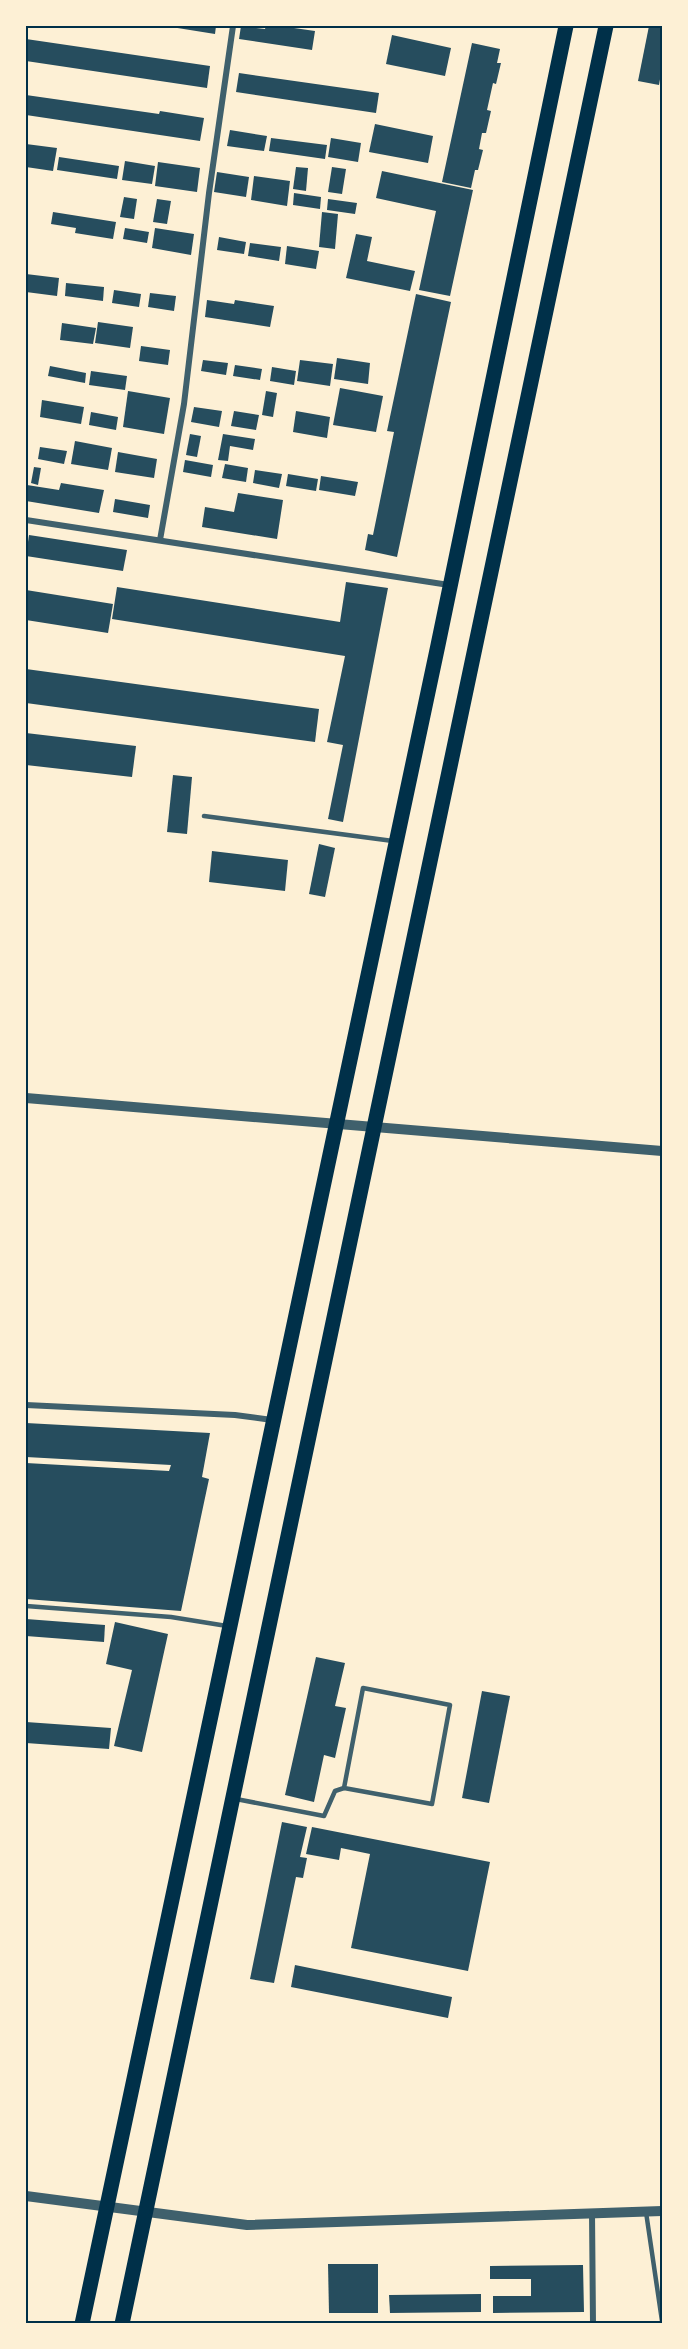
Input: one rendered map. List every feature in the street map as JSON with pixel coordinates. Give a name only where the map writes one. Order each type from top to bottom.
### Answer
[{"type":"main road","points":[[82,2324],[396,842],[566,26]]},
{"type":"main road","points":[[122,2324],[606,26]]},
{"type":"street","points":[[160,540],[184,404],[209,193],[233,26]]},
{"type":"street","points":[[26,520],[450,585]]},
{"type":"street","points":[[26,1098],[663,1151]]},
{"type":"street","points":[[26,1405],[235,1415],[273,1420]]},
{"type":"street","points":[[26,2196],[247,2225],[663,2211]]},
{"type":"street","points":[[592,2214],[593,2324]]},
{"type":"lane","points":[[204,816],[396,842]]},
{"type":"lane","points":[[26,1606],[171,1617],[230,1626]]},
{"type":"lane","points":[[233,1798],[324,1816],[335,1791],[344,1788],[432,1804],[450,1704],[363,1688],[344,1788]]},
{"type":"lane","points":[[646,2212],[663,2321]]},
{"type":"building","points":[[165,26],[216,26],[215,34]]},
{"type":"building","points":[[241,26],[265,29],[266,26],[280,26],[315,31],[312,50],[239,39]]},
{"type":"building","points":[[649,26],[662,26],[662,68],[659,85],[638,81]]},
{"type":"building","points":[[392,35],[451,48],[445,76],[386,64]]},
{"type":"building","points":[[26,39],[210,66],[207,88],[26,61]]},
{"type":"building","points":[[472,43],[500,49],[497,63],[501,63],[496,84],[493,83],[487,110],[491,111],[486,133],[482,133],[479,149],[483,150],[471,188],[442,182]]},
{"type":"building","points":[[239,73],[379,93],[376,113],[236,92]]},
{"type":"building","points":[[26,95],[204,118],[200,141],[26,115]]},
{"type":"building","points":[[375,124],[433,136],[428,163],[369,152]]},
{"type":"building","points":[[230,130],[267,136],[264,151],[227,146]]},
{"type":"building","points":[[271,138],[327,145],[325,159],[269,151]]},
{"type":"building","points":[[331,138],[361,143],[358,162],[328,157]]},
{"type":"building","points":[[26,144],[57,148],[53,171],[26,167]]},
{"type":"building","points":[[59,157],[119,166],[117,179],[57,170]]},
{"type":"building","points":[[125,161],[155,166],[152,184],[122,180]]},
{"type":"building","points":[[158,162],[200,168],[197,192],[155,186]]},
{"type":"building","points":[[296,167],[308,168],[306,191],[293,189]]},
{"type":"building","points":[[332,167],[346,169],[342,194],[328,192]]},
{"type":"building","points":[[382,171],[473,190],[450,296],[419,290],[436,211],[376,198]]},
{"type":"building","points":[[217,172],[249,177],[246,197],[214,192]]},
{"type":"building","points":[[254,176],[290,181],[287,206],[251,200]]},
{"type":"building","points":[[294,193],[321,197],[320,209],[293,205]]},
{"type":"building","points":[[124,197],[137,199],[134,219],[120,217]]},
{"type":"building","points":[[157,199],[171,201],[167,224],[153,222]]},
{"type":"building","points":[[328,199],[357,203],[355,214],[327,210]]},
{"type":"building","points":[[53,212],[116,222],[113,239],[75,233],[76,228],[51,224]]},
{"type":"building","points":[[322,212],[338,214],[335,249],[319,247]]},
{"type":"building","points":[[125,228],[149,232],[147,243],[123,239]]},
{"type":"building","points":[[155,228],[194,234],[191,255],[152,248]]},
{"type":"building","points":[[356,234],[372,237],[367,261],[415,271],[410,291],[346,278]]},
{"type":"building","points":[[219,237],[246,242],[244,254],[217,250]]},
{"type":"building","points":[[250,243],[281,247],[279,261],[248,256]]},
{"type":"building","points":[[287,246],[319,251],[316,269],[285,264]]},
{"type":"building","points":[[26,274],[59,278],[57,296],[26,292]]},
{"type":"building","points":[[66,283],[104,287],[103,301],[65,296]]},
{"type":"building","points":[[114,290],[141,294],[139,307],[112,303]]},
{"type":"building","points":[[150,293],[176,296],[174,311],[148,307]]},
{"type":"building","points":[[416,294],[451,302],[397,557],[365,550],[368,534],[373,535],[394,432],[387,431]]},
{"type":"building","points":[[207,300],[234,304],[235,300],[274,306],[270,327],[205,317]]},
{"type":"building","points":[[98,322],[133,327],[130,348],[95,343]]},
{"type":"building","points":[[62,323],[96,328],[93,344],[60,340]]},
{"type":"building","points":[[141,346],[170,350],[168,365],[139,361]]},
{"type":"building","points":[[337,358],[370,363],[368,384],[334,379]]},
{"type":"building","points":[[203,360],[228,363],[226,375],[201,371]]},
{"type":"building","points":[[300,360],[333,364],[330,386],[297,381]]},
{"type":"building","points":[[235,365],[262,369],[260,380],[233,376]]},
{"type":"building","points":[[50,366],[86,373],[85,383],[48,376]]},
{"type":"building","points":[[272,367],[296,371],[294,385],[270,381]]},
{"type":"building","points":[[91,371],[127,376],[125,390],[89,385]]},
{"type":"building","points":[[340,388],[383,396],[376,432],[333,425]]},
{"type":"building","points":[[128,391],[170,398],[164,434],[123,427]]},
{"type":"building","points":[[266,391],[277,393],[273,417],[262,415]]},
{"type":"building","points":[[42,400],[84,407],[81,424],[40,417]]},
{"type":"building","points":[[194,407],[222,411],[219,427],[191,422]]},
{"type":"building","points":[[234,411],[259,415],[256,430],[231,426]]},
{"type":"building","points":[[296,411],[330,417],[327,438],[293,432]]},
{"type":"building","points":[[91,412],[118,417],[116,430],[89,425]]},
{"type":"building","points":[[190,434],[201,436],[197,457],[186,455]]},
{"type":"building","points":[[223,434],[255,439],[253,450],[230,446],[228,461],[218,460]]},
{"type":"building","points":[[75,441],[112,448],[108,470],[71,464]]},
{"type":"building","points":[[40,447],[67,451],[64,464],[38,459]]},
{"type":"building","points":[[118,452],[157,459],[154,478],[115,472]]},
{"type":"building","points":[[185,460],[213,465],[211,477],[183,472]]},
{"type":"building","points":[[225,464],[248,468],[246,482],[222,478]]},
{"type":"building","points":[[34,467],[41,468],[38,485],[31,483]]},
{"type":"building","points":[[255,470],[282,474],[279,488],[253,483]]},
{"type":"building","points":[[288,474],[318,479],[316,491],[286,486]]},
{"type":"building","points":[[321,476],[358,482],[355,496],[319,490]]},
{"type":"building","points":[[61,483],[104,490],[99,513],[26,501],[27,485],[59,490]]},
{"type":"building","points":[[238,493],[283,500],[277,539],[202,527],[205,507],[234,512]]},
{"type":"building","points":[[115,499],[150,505],[148,518],[113,512]]},
{"type":"building","points":[[29,535],[127,550],[123,571],[26,556]]},
{"type":"building","points":[[346,582],[388,588],[343,822],[328,819],[343,745],[327,742],[345,656],[112,619],[117,587],[340,622]]},
{"type":"building","points":[[26,590],[113,604],[108,633],[26,620]]},
{"type":"building","points":[[26,669],[319,709],[315,742],[26,703]]},
{"type":"building","points":[[26,733],[136,746],[132,777],[26,765]]},
{"type":"building","points":[[173,775],[192,777],[187,834],[167,832]]},
{"type":"building","points":[[319,844],[335,848],[325,897],[309,894]]},
{"type":"building","points":[[212,851],[288,860],[285,891],[209,882]]},
{"type":"building","points":[[26,1423],[210,1433],[202,1477],[209,1479],[181,1611],[26,1599],[26,1463],[169,1471],[171,1465],[26,1457]]},
{"type":"building","points":[[26,1619],[105,1625],[104,1642],[26,1636]]},
{"type":"building","points":[[115,1622],[168,1634],[142,1752],[114,1746],[132,1670],[106,1664]]},
{"type":"building","points":[[316,1657],[345,1663],[335,1706],[346,1708],[335,1758],[324,1755],[314,1802],[285,1795]]},
{"type":"building","points":[[482,1691],[510,1696],[489,1803],[462,1798]]},
{"type":"building","points":[[26,1722],[111,1728],[109,1749],[26,1743]]},
{"type":"building","points":[[282,1822],[307,1827],[300,1857],[307,1858],[303,1878],[296,1877],[274,1983],[250,1979]]},
{"type":"building","points":[[312,1827],[490,1862],[468,1971],[351,1948],[370,1854],[341,1848],[339,1860],[306,1854]]},
{"type":"building","points":[[295,1965],[452,1997],[448,2018],[291,1987]]},
{"type":"building","points":[[328,2264],[378,2264],[378,2313],[329,2313]]},
{"type":"building","points":[[583,2265],[584,2312],[493,2313],[493,2296],[531,2296],[531,2279],[490,2279],[490,2266]]},
{"type":"building","points":[[481,2294],[481,2312],[390,2313],[389,2295]]}]
